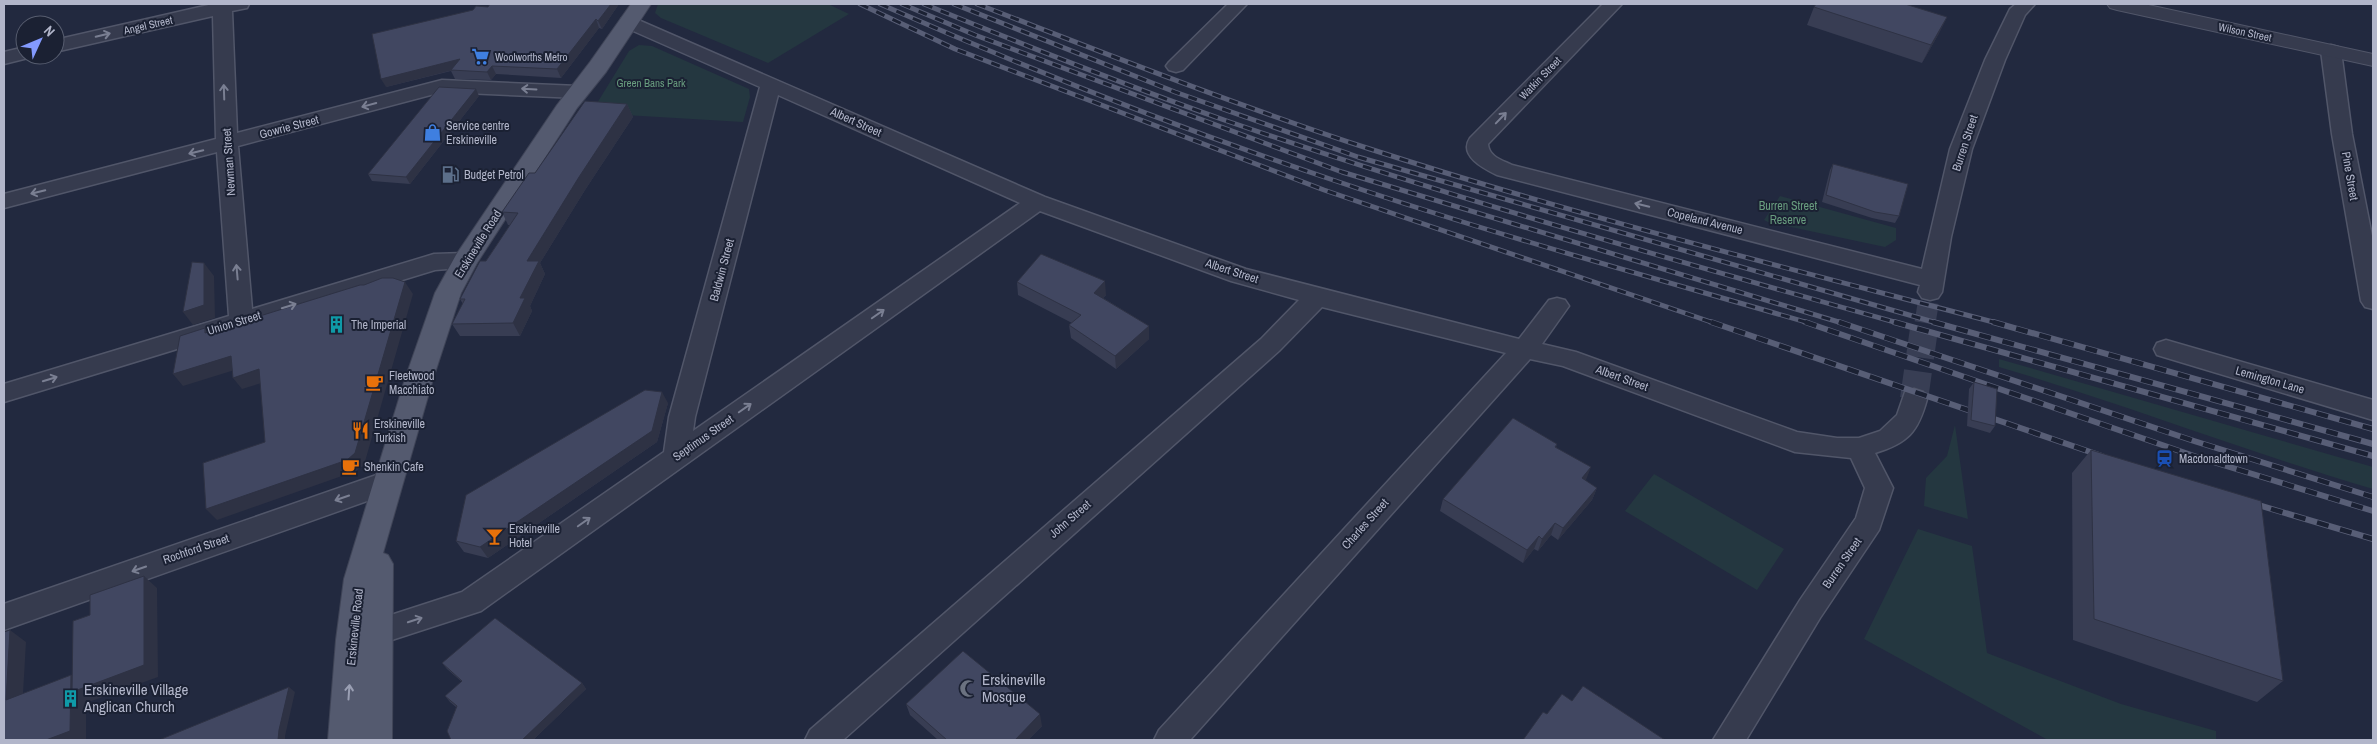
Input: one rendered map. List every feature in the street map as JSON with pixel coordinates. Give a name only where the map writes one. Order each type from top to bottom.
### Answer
[{"type":"main road","name":"Erskineville Road","points":[[345,740],[364,637],[378,517],[448,293],[465,262],[578,92],[635,13]]},
{"type":"main road","name":"Erskineville Road","points":[[364,637],[375,740]]},
{"type":"street","points":[[1176,66],[1238,4]]},
{"type":"street","name":"Watkin Street","points":[[1480,156],[1476,150],[1477,143],[1613,4]]},
{"type":"street","name":"Burren Street","points":[[1931,286],[1961,149],[1999,52],[2017,13],[2026,4]]},
{"type":"street","name":"Wilson Street","points":[[2117,4],[2373,60]]},
{"type":"street","name":"Angel Street","points":[[65,44],[228,5]]},
{"type":"street","name":"Newman Street","points":[[228,5],[227,144],[241,321]]},
{"type":"street","name":"Albert Street","points":[[635,13],[771,84],[1037,202],[1239,275],[1318,297],[1567,358],[1796,442],[1818,447],[1859,448]]},
{"type":"street","name":"Pine Street","points":[[2331,51],[2342,134],[2373,299]]},
{"type":"street","name":"Baldwin Street","points":[[676,457],[682,417],[771,84]]},
{"type":"street","name":"Gowrie Street","points":[[4,201],[442,86],[578,92]]},
{"type":"street","name":"Copeland Avenue","points":[[1480,156],[1505,170],[1740,230],[1931,286]]},
{"type":"street","name":"Septimus Street","points":[[364,637],[471,602],[1037,202]]},
{"type":"street","name":"Union Street","points":[[4,394],[434,262],[465,262]]},
{"type":"street","name":"John Street","points":[[821,740],[1270,345],[1318,297]]},
{"type":"street","name":"Charles Street","points":[[1170,740],[1525,349],[1557,306]]},
{"type":"street","name":"Lemington Lane","points":[[2166,349],[2373,410]]},
{"type":"street","points":[[1859,448],[1889,438],[1901,429],[1909,418],[1914,398]]},
{"type":"street","name":"Burren Street","points":[[1729,740],[1810,609],[1869,522],[1879,488],[1859,448]]},
{"type":"street","name":"Rochford Street","points":[[4,617],[388,482]]},
{"type":"green space","points":[[658,4],[828,4],[849,14],[768,63],[661,18],[655,13]]},
{"type":"green space","name":"Green Bans Park","points":[[639,45],[652,46],[749,89],[750,97],[743,122],[591,113],[629,51]]},
{"type":"green space","name":"Burren Street Reserve","points":[[1780,196],[1896,228],[1896,240],[1885,247],[1764,220]]},
{"type":"green space","points":[[1999,359],[2373,467],[2373,489],[2279,460],[2093,396],[1999,367]]},
{"type":"green space","points":[[1955,425],[1968,519],[1924,506],[1926,478],[1947,456]]},
{"type":"green space","points":[[1654,474],[1784,549],[1757,590],[1625,511]]},
{"type":"green space","points":[[1918,529],[1972,546],[1987,653],[2121,704],[2216,731],[2216,740],[2048,740],[1864,639]]},
{"type":"building","name":"Woolworths Metro","points":[[490,4],[611,4],[598,21],[596,19],[557,69],[492,66],[487,72],[451,70],[460,59],[381,79],[372,34],[473,10],[476,6],[488,7]]},
{"type":"building","points":[[1816,4],[1905,4],[1947,17],[1931,45],[1814,7]]},
{"type":"building","points":[[439,87],[476,89],[406,177],[368,174]]},
{"type":"building","points":[[585,101],[627,104],[527,261],[539,261],[520,298],[525,298],[513,323],[452,324],[465,299],[460,299],[480,261],[486,261],[518,213],[502,212],[529,173],[535,173]]},
{"type":"building","points":[[1833,164],[1908,184],[1899,216],[1875,212],[1826,195]]},
{"type":"building","points":[[1041,254],[1105,281],[1094,293],[1149,326],[1115,356],[1069,325],[1081,315],[1017,282]]},
{"type":"building","points":[[192,262],[204,263],[204,305],[183,312]]},
{"type":"building","points":[[382,278],[393,278],[405,282],[355,453],[347,460],[206,509],[203,463],[265,442],[259,369],[233,378],[231,356],[173,374],[180,336],[205,328],[205,333]]},
{"type":"building","points":[[1974,382],[1997,389],[1995,426],[1971,420]]},
{"type":"building","points":[[645,390],[662,392],[652,431],[480,547],[456,541],[466,495]]},
{"type":"building","points":[[1513,418],[1557,444],[1555,447],[1591,467],[1582,478],[1597,488],[1563,528],[1555,523],[1542,539],[1539,536],[1527,550],[1443,499]]},
{"type":"building","points":[[2091,450],[2261,501],[2283,681],[2094,619]]},
{"type":"building","points":[[144,576],[144,665],[72,692],[73,621],[90,615],[90,595]]},
{"type":"building","points":[[495,618],[582,683],[522,740],[451,740],[447,731],[457,706],[445,696],[462,681],[442,663]]},
{"type":"building","name":"Erskineville Village Anglican Church","points":[[10,630],[6,700],[71,675],[70,731],[46,740],[4,740],[4,632]]},
{"type":"building","name":"Erskineville Mosque","points":[[963,651],[1040,714],[1015,740],[947,740],[906,704]]},
{"type":"building","points":[[1583,686],[1665,740],[1523,740],[1543,712],[1547,714],[1562,694],[1572,701]]},
{"type":"building","points":[[289,687],[278,740],[159,740]]},
{"type":"tunnel","points":[[1925,323],[1930,292]]},
{"type":"tunnel","points":[[1914,399],[1925,322]]},
{"type":"railway","points":[[860,4],[955,49],[1324,190],[1714,323]]},
{"type":"railway","points":[[880,4],[1106,98],[1279,161],[1513,237],[1809,323]]},
{"type":"railway","points":[[902,4],[975,35],[1342,172],[1842,323]]},
{"type":"railway","points":[[924,4],[1037,50],[1151,93],[1310,149],[1561,227],[1898,323]]},
{"type":"railway","points":[[954,4],[1175,92],[1358,157],[1937,323]]},
{"type":"railway","points":[[977,4],[1173,79],[1370,149],[1526,197],[1683,241],[1997,323]]},
{"type":"railway","points":[[1711,322],[2102,456]]},
{"type":"railway","points":[[1805,322],[2197,457],[2373,511]]},
{"type":"railway","points":[[1894,322],[2373,456]]},
{"type":"railway","points":[[1933,322],[2373,444]]},
{"type":"railway","points":[[1993,322],[2373,429]]},
{"type":"railway","points":[[1842,323],[2194,441],[2373,497]]},
{"type":"railway","points":[[2248,502],[2373,539]]},
{"type":"place","name":"Woolworths Metro","points":[[481,57]]},
{"type":"place","name":"Service centre Erskineville","points":[[432,133]]},
{"type":"place","name":"Budget Petrol","points":[[450,175]]},
{"type":"place","name":"The Imperial","points":[[337,325]]},
{"type":"place","name":"Fleetwood Macchiato","points":[[375,383]]},
{"type":"place","name":"Erskineville Turkish","points":[[360,431]]},
{"type":"place","name":"Macdonaldtown","points":[[2165,459]]},
{"type":"place","name":"Shenkin Cafe","points":[[350,467]]},
{"type":"place","name":"Erskineville Hotel","points":[[495,536]]},
{"type":"place","name":"Erskineville Mosque","points":[[968,689]]},
{"type":"place","name":"Erskineville Village Anglican Church","points":[[70,699]]}]
